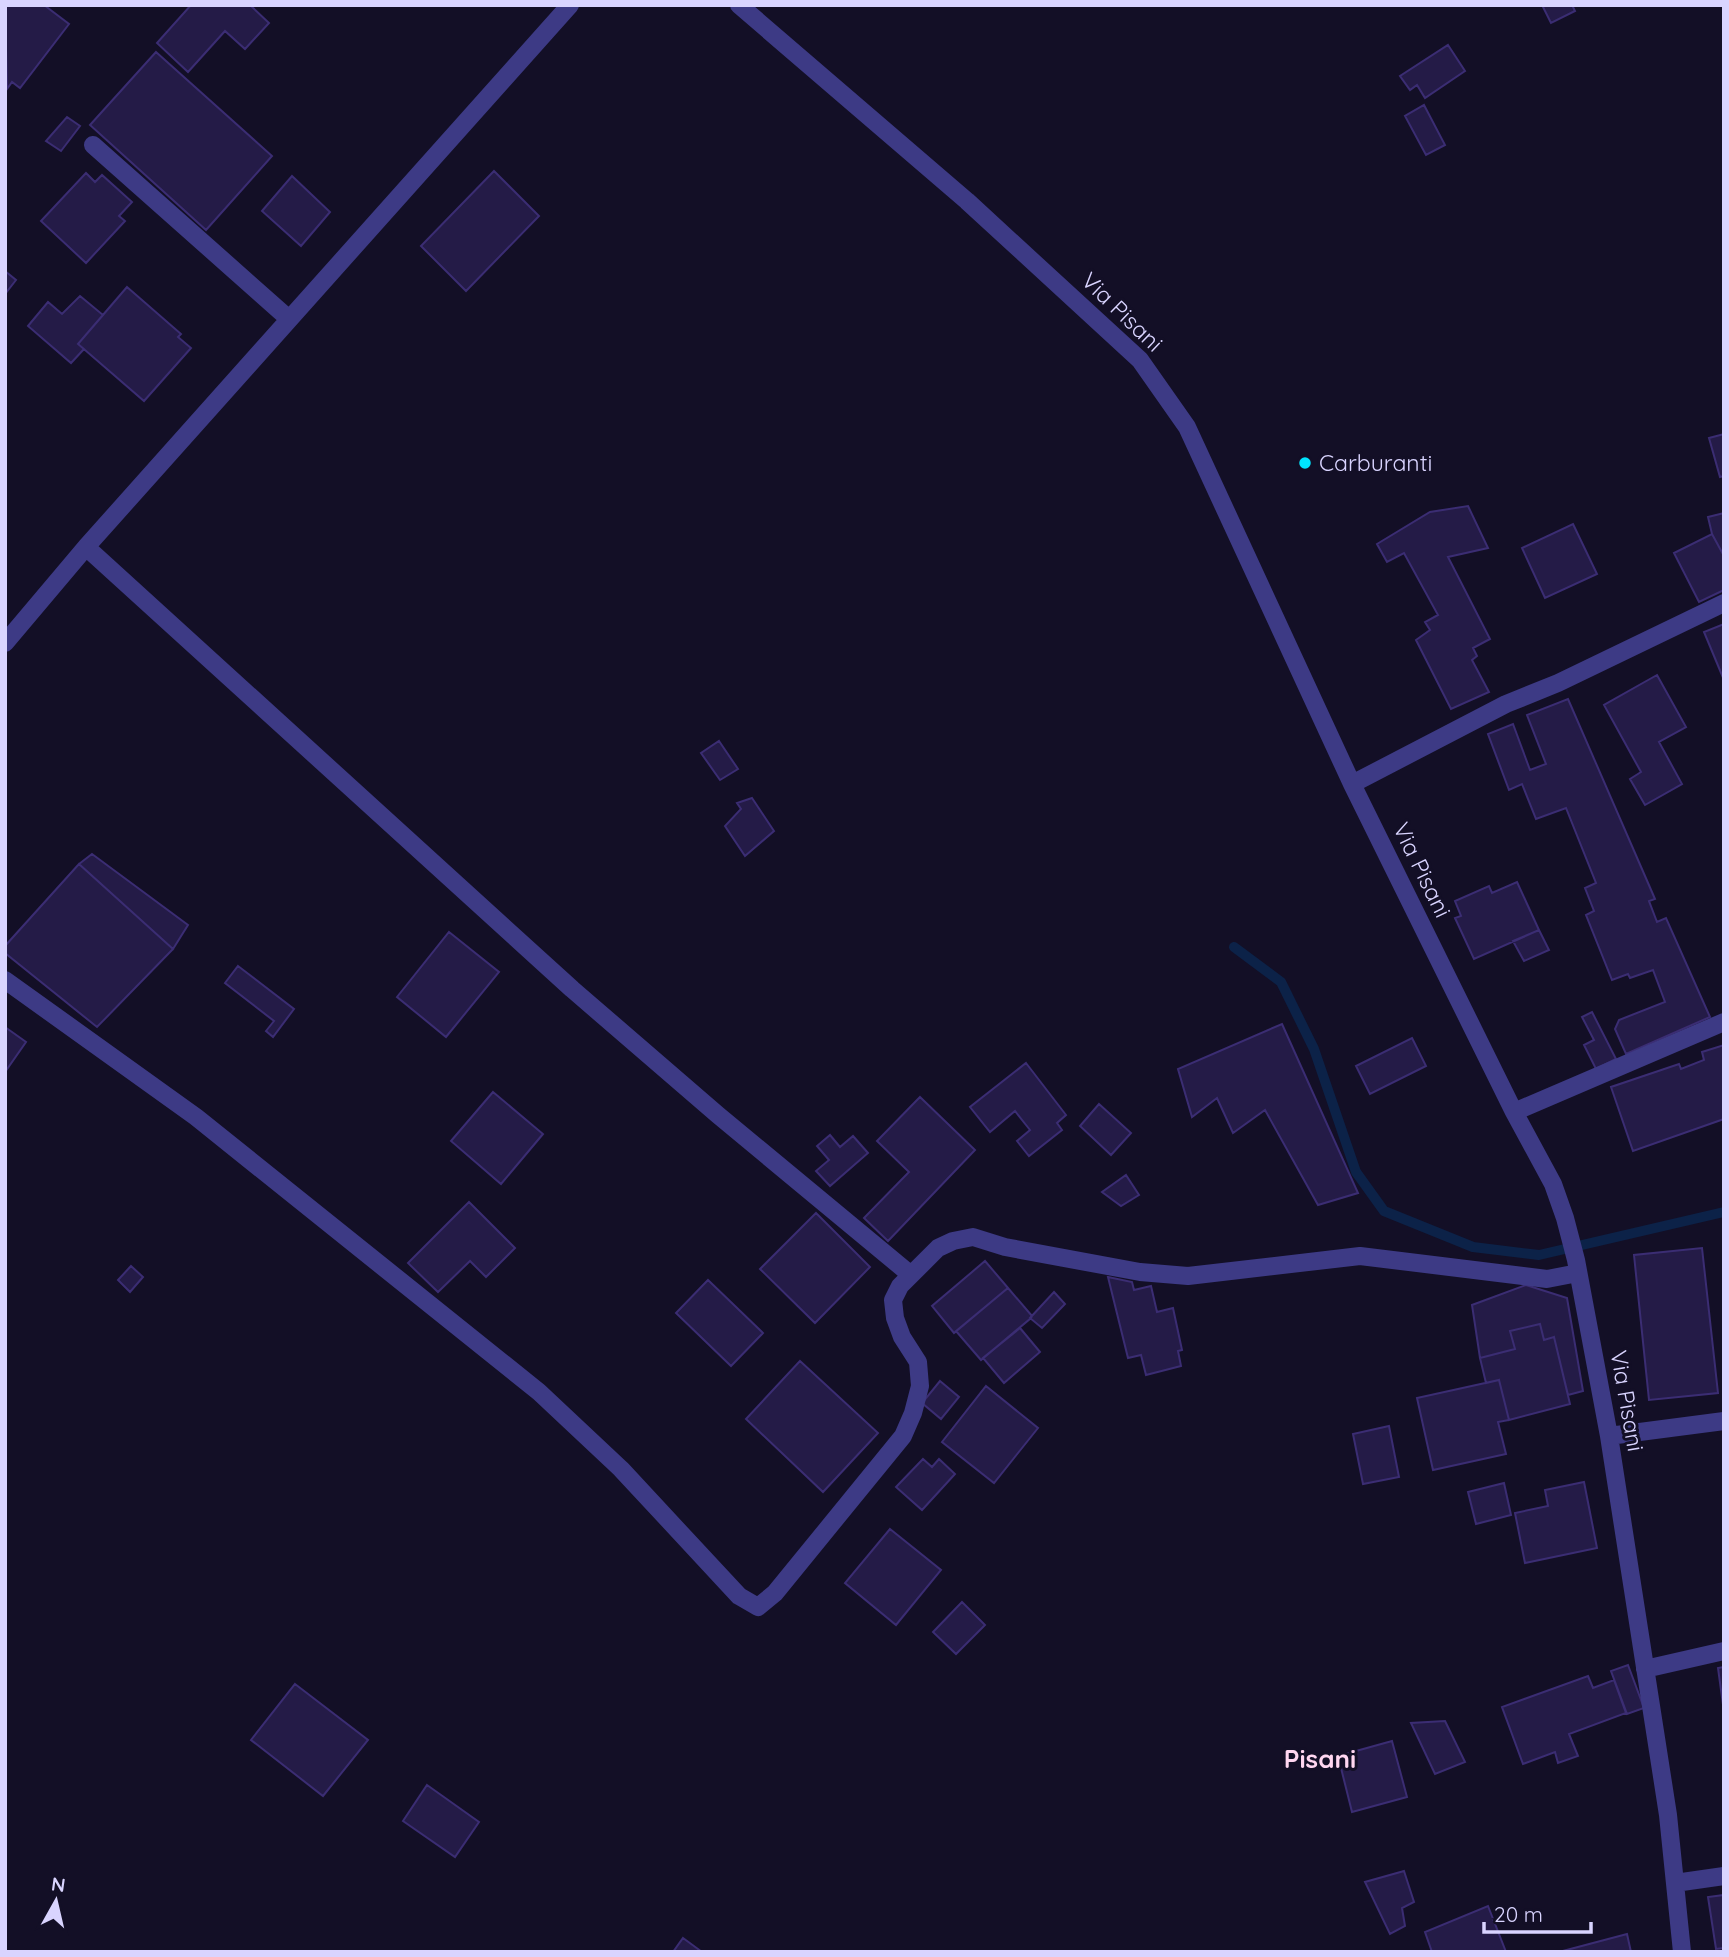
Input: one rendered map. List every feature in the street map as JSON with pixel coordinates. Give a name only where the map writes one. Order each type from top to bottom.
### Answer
[{"type":"street","points":[[5,643],[86,547],[570,5]]},
{"type":"street","name":"Via Pisani","points":[[739,5],[967,201],[1140,360],[1187,427],[1352,784],[1514,1112],[1553,1184],[1565,1218],[1577,1266],[1609,1436],[1666,1803],[1682,1952]]},
{"type":"street","points":[[93,145],[289,319]]},
{"type":"street","points":[[86,547],[572,989],[718,1115],[911,1275]]},
{"type":"street","points":[[1352,784],[1506,704],[1558,683],[1724,603]]},
{"type":"street","points":[[5,980],[196,1117],[539,1392],[621,1469],[738,1596],[758,1607],[775,1593],[903,1436],[914,1413],[920,1386],[918,1362],[902,1337],[895,1318],[893,1300],[900,1286],[938,1248],[953,1241],[973,1237],[1005,1247],[1140,1272],[1188,1276],[1360,1256],[1547,1279],[1577,1266]]},
{"type":"street","points":[[1514,1112],[1724,1022]]},
{"type":"street","points":[[1609,1436],[1724,1421]]},
{"type":"street","points":[[1645,1669],[1724,1651]]},
{"type":"street","points":[[1675,1883],[1724,1876]]},
{"type":"building","points":[[44,5],[69,24],[20,88],[12,82],[7,89],[5,6]]},
{"type":"building","points":[[191,5],[250,5],[269,23],[245,49],[225,31],[188,72],[157,43]]},
{"type":"building","points":[[1542,5],[1572,5],[1575,11],[1551,23]]},
{"type":"building","points":[[1448,45],[1465,71],[1425,98],[1417,85],[1410,90],[1400,76]]},
{"type":"building","points":[[156,52],[272,156],[206,230],[90,125]]},
{"type":"building","points":[[1424,105],[1445,145],[1426,155],[1405,116]]},
{"type":"building","points":[[67,117],[80,126],[61,151],[46,141]]},
{"type":"building","points":[[494,171],[539,216],[466,291],[421,246]]},
{"type":"building","points":[[86,173],[95,182],[102,175],[132,202],[119,216],[125,221],[86,263],[41,221]]},
{"type":"building","points":[[292,176],[330,212],[301,246],[262,211]]},
{"type":"building","points":[[5,271],[16,280],[5,294]]},
{"type":"building","points":[[127,287],[181,334],[178,337],[191,348],[144,401],[78,344]]},
{"type":"building","points":[[80,296],[103,315],[78,344],[84,349],[71,363],[28,326],[48,302],[62,314]]},
{"type":"building","points":[[1724,434],[1724,476],[1720,477],[1709,438]]},
{"type":"building","points":[[1468,506],[1488,548],[1448,557],[1490,639],[1473,648],[1477,656],[1472,660],[1489,692],[1451,709],[1416,640],[1430,630],[1425,622],[1438,615],[1404,553],[1387,562],[1377,544],[1430,512]]},
{"type":"building","points":[[1724,513],[1724,556],[1712,534],[1708,517]]},
{"type":"building","points":[[1573,524],[1597,574],[1545,598],[1522,548]]},
{"type":"building","points":[[1712,534],[1724,556],[1724,590],[1699,602],[1674,553]]},
{"type":"building","points":[[1724,624],[1724,680],[1704,632]]},
{"type":"building","points":[[1657,675],[1686,727],[1659,742],[1682,784],[1645,805],[1630,779],[1641,772],[1604,705]]},
{"type":"building","points":[[1568,699],[1655,899],[1649,901],[1657,922],[1666,918],[1710,1017],[1626,1054],[1615,1029],[1619,1020],[1665,1002],[1653,970],[1630,978],[1628,974],[1612,980],[1586,915],[1594,911],[1585,888],[1596,883],[1566,808],[1536,819],[1522,784],[1509,790],[1488,734],[1513,724],[1530,770],[1546,764],[1527,715]]},
{"type":"building","points":[[719,741],[738,769],[720,780],[701,753]]},
{"type":"building","points":[[752,798],[774,831],[745,856],[725,826],[741,809],[737,803]]},
{"type":"building","points":[[92,854],[188,925],[173,949],[79,864]]},
{"type":"building","points":[[79,864],[173,949],[97,1027],[5,953],[5,946]]},
{"type":"building","points":[[1517,882],[1539,930],[1474,959],[1455,918],[1461,916],[1455,901],[1489,886],[1492,893]]},
{"type":"building","points":[[1539,930],[1549,950],[1524,961],[1513,941]]},
{"type":"building","points":[[449,932],[499,972],[446,1037],[397,997]]},
{"type":"building","points":[[238,966],[294,1009],[273,1037],[266,1031],[274,1021],[225,983]]},
{"type":"building","points":[[1592,1012],[1616,1059],[1596,1069],[1584,1045],[1594,1040],[1582,1017]]},
{"type":"building","points":[[1282,1024],[1358,1193],[1318,1205],[1265,1110],[1233,1133],[1217,1098],[1192,1117],[1178,1069]]},
{"type":"building","points":[[5,1027],[26,1042],[5,1072]]},
{"type":"building","points":[[1412,1038],[1426,1066],[1370,1094],[1356,1066]]},
{"type":"building","points":[[1724,1045],[1724,1119],[1633,1151],[1611,1087],[1679,1064],[1681,1069],[1704,1060],[1702,1052]]},
{"type":"building","points":[[1026,1063],[1066,1115],[1057,1123],[1062,1130],[1029,1156],[1017,1141],[1030,1130],[1015,1111],[990,1132],[970,1107]]},
{"type":"building","points":[[493,1092],[543,1134],[501,1184],[451,1141]]},
{"type":"building","points":[[920,1097],[975,1150],[888,1241],[864,1218],[909,1172],[877,1141]]},
{"type":"building","points":[[1099,1104],[1131,1133],[1111,1155],[1080,1126]]},
{"type":"building","points":[[830,1135],[840,1147],[853,1136],[868,1153],[830,1186],[816,1171],[829,1160],[817,1146]]},
{"type":"building","points":[[1126,1175],[1139,1195],[1121,1206],[1102,1192]]},
{"type":"building","points":[[469,1202],[515,1248],[486,1277],[470,1261],[438,1292],[408,1263]]},
{"type":"building","points":[[816,1213],[870,1267],[815,1323],[760,1269]]},
{"type":"building","points":[[1702,1248],[1718,1393],[1649,1400],[1634,1255]]},
{"type":"building","points":[[985,1261],[1008,1288],[954,1333],[932,1306]]},
{"type":"building","points":[[131,1266],[143,1277],[130,1292],[118,1280]]},
{"type":"building","points":[[1108,1277],[1132,1282],[1134,1290],[1151,1286],[1157,1312],[1173,1308],[1182,1350],[1178,1351],[1181,1366],[1146,1375],[1141,1355],[1128,1358]]},
{"type":"building","points":[[708,1280],[763,1333],[731,1366],[676,1313]]},
{"type":"building","points":[[1526,1285],[1567,1298],[1583,1391],[1568,1395],[1554,1337],[1544,1340],[1540,1324],[1510,1331],[1515,1349],[1480,1358],[1472,1305]]},
{"type":"building","points":[[1008,1288],[1032,1316],[981,1360],[956,1331]]},
{"type":"building","points":[[1054,1292],[1065,1304],[1042,1328],[1030,1318]]},
{"type":"building","points":[[1540,1324],[1544,1340],[1554,1337],[1570,1404],[1509,1420],[1499,1380],[1486,1383],[1480,1358],[1515,1349],[1510,1331]]},
{"type":"building","points":[[1020,1328],[1040,1352],[1004,1383],[983,1358]]},
{"type":"building","points":[[800,1361],[878,1433],[823,1492],[746,1419]]},
{"type":"building","points":[[1499,1380],[1509,1420],[1498,1422],[1506,1454],[1433,1470],[1417,1398]]},
{"type":"building","points":[[940,1381],[959,1397],[941,1419],[922,1403]]},
{"type":"building","points":[[986,1386],[1038,1428],[994,1483],[942,1442]]},
{"type":"building","points":[[1389,1426],[1399,1477],[1363,1484],[1353,1434]]},
{"type":"building","points":[[923,1459],[932,1467],[939,1459],[955,1474],[922,1510],[896,1487]]},
{"type":"building","points":[[1584,1482],[1597,1548],[1525,1563],[1515,1513],[1548,1506],[1545,1490]]},
{"type":"building","points":[[1504,1483],[1511,1515],[1476,1524],[1468,1492]]},
{"type":"building","points":[[890,1529],[941,1570],[896,1625],[845,1583]]},
{"type":"building","points":[[962,1602],[985,1625],[956,1654],[933,1632]]},
{"type":"building","points":[[1628,1665],[1644,1708],[1627,1714],[1611,1671]]},
{"type":"building","points":[[1724,1667],[1724,1712],[1718,1668]]},
{"type":"building","points":[[1588,1676],[1593,1688],[1614,1680],[1626,1713],[1569,1734],[1578,1756],[1558,1763],[1555,1752],[1523,1764],[1502,1707]]},
{"type":"building","points":[[295,1684],[368,1740],[323,1796],[251,1740]]},
{"type":"building","points":[[1445,1721],[1465,1762],[1435,1774],[1411,1723]]},
{"type":"building","points":[[1392,1741],[1407,1797],[1352,1812],[1338,1756]]},
{"type":"building","points":[[427,1785],[479,1822],[455,1857],[403,1821]]},
{"type":"building","points":[[1404,1871],[1414,1902],[1402,1908],[1405,1926],[1390,1934],[1365,1882]]},
{"type":"building","points":[[1724,1895],[1724,1948],[1716,1949],[1708,1897]]},
{"type":"building","points":[[1488,1906],[1506,1952],[1432,1952],[1425,1932]]},
{"type":"building","points":[[1627,1934],[1631,1952],[1559,1952]]},
{"type":"building","points":[[683,1938],[702,1952],[673,1952]]},
{"type":"waterway","points":[[1234,947],[1281,982],[1314,1049],[1356,1172],[1384,1211],[1473,1247],[1539,1255],[1724,1212]]},
{"type":"place","name":"Carburanti","points":[[1305,463]]},
{"type":"district","name":"Pisani","points":[[1320,1759]]}]
